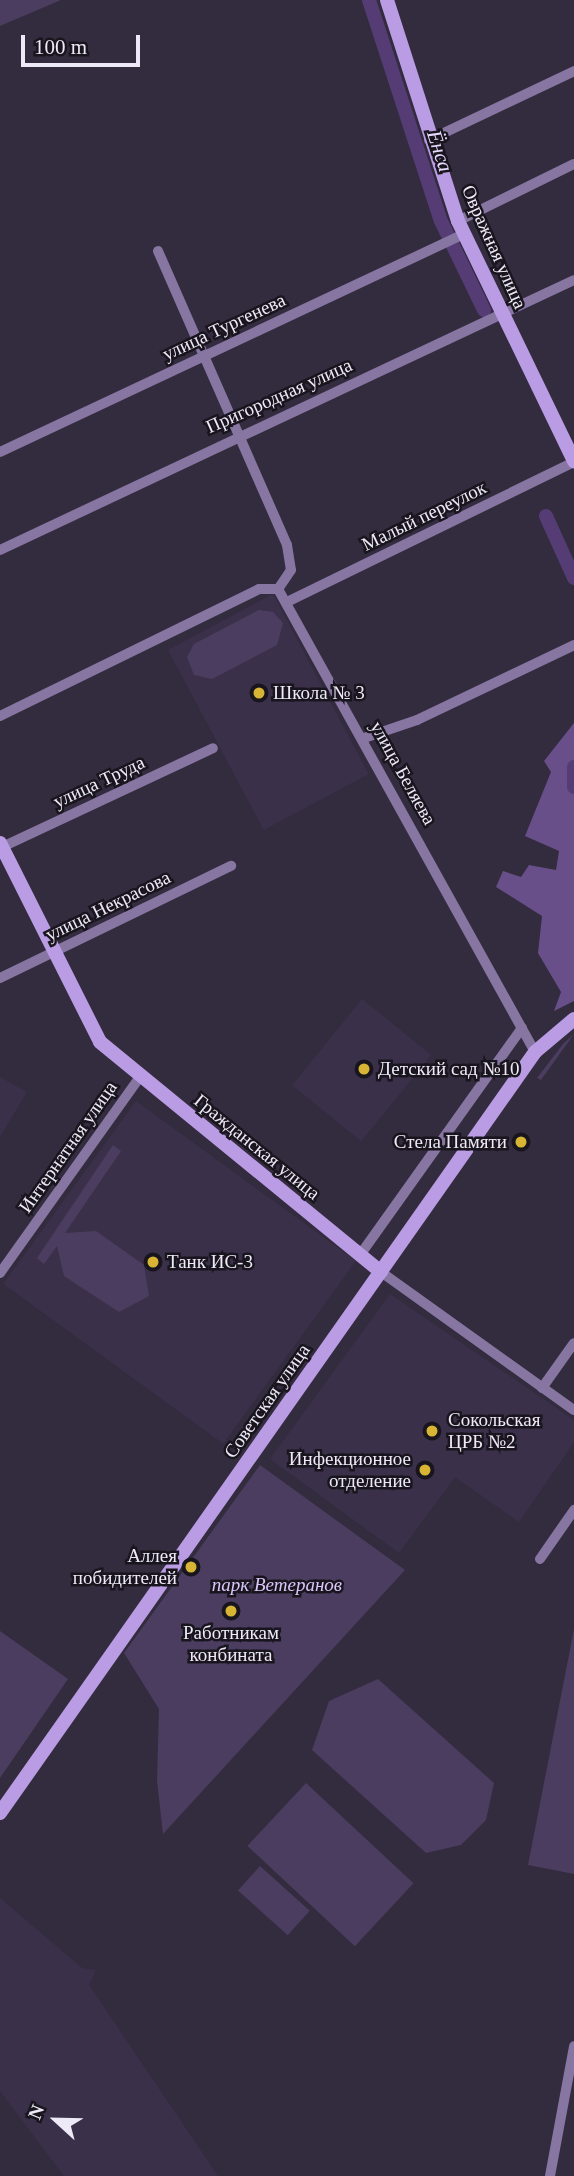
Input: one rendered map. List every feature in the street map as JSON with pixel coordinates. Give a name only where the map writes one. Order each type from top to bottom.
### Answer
[{"type":"street","name":"Овражная улица","points":[[387,0],[429,140],[461,228],[574,461]]},
{"type":"street","points":[[429,140],[574,71]]},
{"type":"street","name":"улица Тургенева","points":[[0,452],[202,357],[461,228],[574,164]]},
{"type":"street","points":[[0,716],[259,589],[278,589],[291,570],[287,545],[235,434],[158,251]]},
{"type":"street","name":"Пригородная улица","points":[[0,550],[235,434],[503,315],[574,280]]},
{"type":"street","name":"Малый переулок","points":[[289,601],[574,461]]},
{"type":"street","name":"улица Беляева","points":[[278,589],[289,601],[535,1052]]},
{"type":"street","points":[[364,738],[574,645]]},
{"type":"street","name":"улица Труда","points":[[1,846],[213,748]]},
{"type":"street","name":"Гражданская улица","points":[[1,846],[93,1033],[140,1077],[381,1272],[574,1410]]},
{"type":"street","name":"улица Некрасова","points":[[0,978],[231,866]]},
{"type":"street","name":"Советская улица","points":[[0,1812],[535,1052],[574,1019]]},
{"type":"street","points":[[360,1255],[522,1028]]},
{"type":"street","name":"Интернатная улица","points":[[0,1273],[140,1077]]},
{"type":"street","points":[[542,1388],[574,1343]]},
{"type":"street","points":[[540,1559],[574,1510]]},
{"type":"street","points":[[551,2176],[574,2046]]},
{"type":"shaded area","name":"Школа № 3","points":[[273,594],[369,774],[264,830],[168,650]]},
{"type":"shaded area","points":[[574,723],[574,1001],[554,1011],[561,992],[538,953],[542,916],[496,887],[503,871],[521,877],[529,865],[556,870],[559,851],[525,836],[551,772],[544,761]]},
{"type":"shaded area","name":"Детский сад №10","points":[[362,999],[431,1055],[361,1141],[292,1085]]},
{"type":"shaded area","points":[[0,1077],[27,1092],[0,1137]]},
{"type":"shaded area","points":[[136,1101],[356,1261],[223,1444],[3,1284]]},
{"type":"shaded area","name":"Сокольская ЦРБ №2","points":[[390,1294],[574,1420],[574,1442],[519,1522],[455,1477],[399,1553],[270,1459]]},
{"type":"shaded area","points":[[0,1898],[82,1968],[96,1970],[89,1985],[218,2176],[64,2176],[0,2091]]},
{"type":"green space","points":[[0,0],[61,0],[0,26]]},
{"type":"green space","points":[[259,610],[273,612],[283,623],[277,645],[212,679],[194,675],[187,657],[194,644]]},
{"type":"green space","points":[[574,1034],[541,1080],[537,1078],[563,1044]]},
{"type":"green space","points":[[113,1145],[121,1151],[65,1233],[96,1231],[144,1265],[149,1296],[119,1312],[64,1276],[57,1246],[44,1264],[37,1258]]},
{"type":"green space","name":"парк Ветеранов","points":[[260,1465],[405,1570],[163,1834],[157,1781],[159,1709],[124,1653]]},
{"type":"green space","points":[[574,1629],[574,1874],[528,1865]]},
{"type":"green space","points":[[0,1631],[68,1679],[0,1778]]},
{"type":"green space","points":[[378,1679],[494,1783],[486,1820],[461,1845],[426,1853],[312,1750],[329,1701]]},
{"type":"green space","points":[[306,1783],[414,1883],[355,1946],[247,1846]]},
{"type":"green space","points":[[260,1866],[310,1911],[288,1935],[238,1891]]},
{"type":"waterway","name":"Ёнса","points":[[369,0],[441,221],[484,310]]},
{"type":"waterway","name":"Ёнса","points":[[546,516],[574,578]]},
{"type":"waterway","name":"Ёнса","points":[[574,767],[574,787]]},
{"type":"place","name":"Школа № 3","points":[[259,693]]},
{"type":"place","name":"Детский сад №10","points":[[364,1069]]},
{"type":"place","name":"Стела Памяти","points":[[521,1142]]},
{"type":"place","name":"Танк ИС-3","points":[[153,1262]]},
{"type":"place","name":"Сокольская ЦРБ №2","points":[[432,1431]]},
{"type":"place","name":"Инфекционное отделение","points":[[425,1470]]},
{"type":"place","name":"Аллея побидителей","points":[[191,1567]]},
{"type":"place","name":"Работникам конбината","points":[[231,1611]]}]
